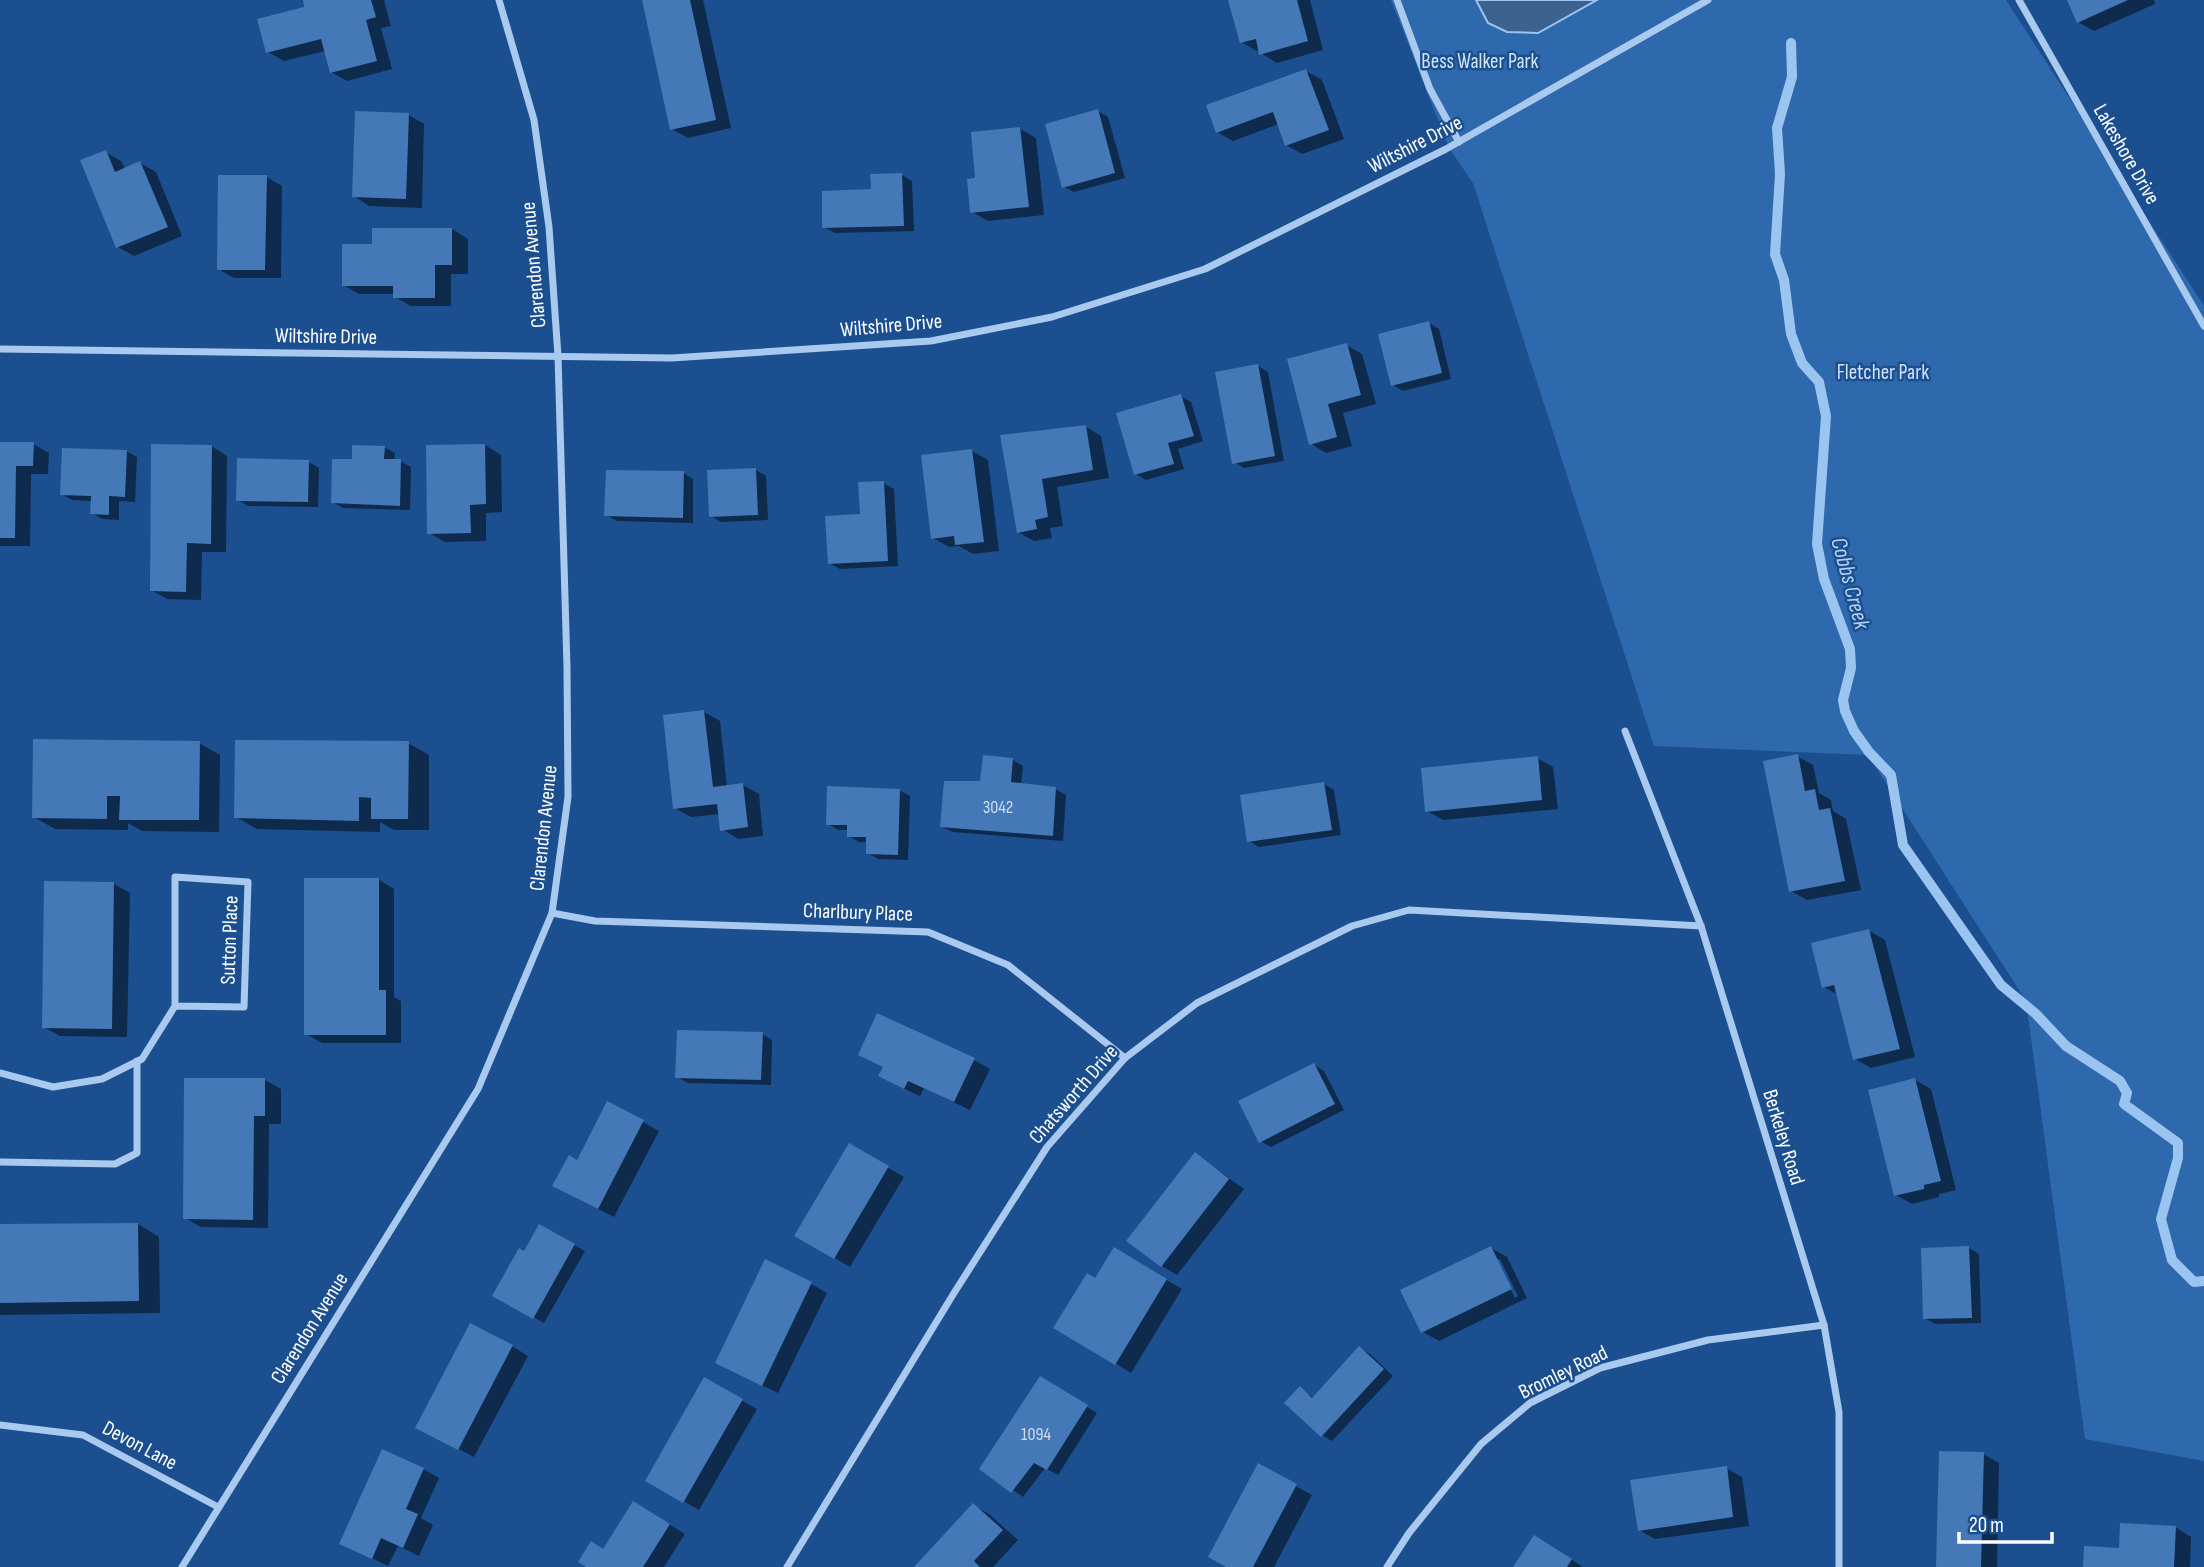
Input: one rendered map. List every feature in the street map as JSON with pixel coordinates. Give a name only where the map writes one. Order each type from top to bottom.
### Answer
[{"type":"street","name":"Clarendon Avenue","points":[[182,1567],[478,1089],[552,914],[568,797],[558,356],[549,227],[534,120],[499,0]]},
{"type":"street","points":[[1397,0],[1430,89],[1460,142]]},
{"type":"street","name":"Wiltshire Drive","points":[[0,349],[672,358],[931,341],[1052,317],[1205,269],[1460,142],[1708,0]]},
{"type":"street","name":"Lakeshore Drive","points":[[2019,0],[2204,326]]},
{"type":"street","name":"Berkeley Road","points":[[1625,731],[1701,926],[1824,1325],[1839,1412],[1839,1567]]},
{"type":"street","name":"Sutton Place","points":[[175,877],[248,882],[244,1007],[175,1006],[175,877]]},
{"type":"street","name":"Chatsworth Drive","points":[[787,1567],[954,1293],[1047,1147],[1125,1058],[1196,1003],[1352,926],[1409,910],[1701,926]]},
{"type":"street","name":"Charlbury Place","points":[[552,914],[595,921],[928,932],[1007,965],[1125,1058]]},
{"type":"street","points":[[0,1073],[53,1087],[102,1079],[142,1059],[175,1006]]},
{"type":"street","points":[[0,1163],[115,1164],[137,1153],[137,1061]]},
{"type":"street","name":"Bromley Road","points":[[1387,1567],[1409,1533],[1481,1444],[1530,1403],[1600,1368],[1708,1340],[1824,1325]]},
{"type":"street","name":"Devon Lane","points":[[0,1425],[83,1434],[218,1507]]},
{"type":"green space","name":"Fletcher Park","points":[[1391,0],[2006,0],[2204,306],[2204,1461],[2085,1439],[2026,1001],[1868,755],[1654,746],[1473,183],[1449,148]]},
{"type":"shaded area","points":[[1476,0],[1597,0],[1538,33],[1507,32],[1488,23]]},
{"type":"building","points":[[303,0],[371,0],[376,17],[366,20],[377,61],[330,73],[321,39],[266,53],[257,19],[304,7]]},
{"type":"building","points":[[642,0],[690,0],[716,120],[670,130]]},
{"type":"building","points":[[1228,0],[1297,0],[1308,41],[1259,55],[1256,39],[1240,43]]},
{"type":"building","points":[[2067,0],[2128,0],[2077,23]]},
{"type":"building","points":[[1306,69],[1329,130],[1285,146],[1273,112],[1216,133],[1206,105]]},
{"type":"building","points":[[1098,109],[1115,173],[1062,188],[1045,124]]},
{"type":"building","points":[[355,111],[409,113],[406,199],[352,197]]},
{"type":"building","points":[[1020,127],[1029,207],[970,213],[967,179],[975,178],[971,132]]},
{"type":"building","points":[[106,150],[115,172],[140,161],[168,227],[116,248],[80,160]]},
{"type":"building","points":[[902,173],[904,226],[822,228],[822,191],[871,189],[870,174]]},
{"type":"building","points":[[218,175],[267,175],[265,270],[217,270]]},
{"type":"building","points":[[372,228],[452,228],[452,265],[435,265],[435,298],[393,298],[393,286],[342,286],[342,244],[372,244]]},
{"type":"building","points":[[1429,321],[1442,373],[1391,386],[1378,334]]},
{"type":"building","points":[[1347,343],[1361,395],[1328,404],[1337,437],[1309,445],[1287,359]]},
{"type":"building","points":[[1258,364],[1275,456],[1232,464],[1215,372]]},
{"type":"building","points":[[1181,394],[1194,436],[1168,443],[1174,464],[1134,475],[1116,413]]},
{"type":"building","points":[[1086,425],[1093,470],[1042,479],[1048,517],[1035,520],[1037,529],[1017,533],[1000,435]]},
{"type":"building","points":[[0,442],[34,442],[33,466],[16,466],[15,538],[0,538]]},
{"type":"building","points":[[151,444],[212,445],[211,544],[187,543],[186,592],[150,591]]},
{"type":"building","points":[[485,444],[486,504],[470,505],[471,533],[427,534],[426,445]]},
{"type":"building","points":[[352,445],[385,446],[384,459],[401,459],[400,506],[331,503],[332,459],[352,459]]},
{"type":"building","points":[[62,448],[127,450],[125,497],[109,496],[109,515],[90,514],[91,496],[60,495]]},
{"type":"building","points":[[972,449],[984,542],[955,545],[954,536],[931,539],[921,455]]},
{"type":"building","points":[[237,458],[309,460],[308,502],[236,501]]},
{"type":"building","points":[[756,468],[758,515],[709,517],[707,470]]},
{"type":"building","points":[[606,470],[684,471],[683,518],[604,516]]},
{"type":"building","points":[[884,481],[888,561],[828,564],[825,516],[860,514],[858,482]]},
{"type":"building","points":[[704,710],[713,787],[743,783],[748,827],[720,831],[717,804],[673,809],[663,715]]},
{"type":"building","points":[[33,739],[200,741],[199,820],[119,820],[120,796],[107,796],[107,819],[32,818]]},
{"type":"building","points":[[235,740],[409,741],[408,819],[371,819],[371,798],[359,797],[359,821],[234,818]]},
{"type":"building","points":[[1798,754],[1805,791],[1815,789],[1819,810],[1830,808],[1845,881],[1789,892],[1763,761]]},
{"type":"building","points":[[983,755],[1013,758],[1011,782],[1056,787],[1053,836],[940,827],[944,781],[980,781]]},
{"type":"building","points":[[1538,756],[1542,800],[1425,812],[1421,768]]},
{"type":"building","points":[[1324,782],[1332,830],[1247,842],[1240,795]]},
{"type":"building","points":[[827,786],[900,789],[898,855],[866,854],[866,837],[847,837],[847,825],[826,825]]},
{"type":"building","points":[[304,878],[379,878],[379,990],[386,990],[386,1035],[304,1035]]},
{"type":"building","points":[[44,881],[114,882],[112,1029],[42,1028]]},
{"type":"building","points":[[1869,929],[1900,1049],[1853,1060],[1834,985],[1822,988],[1811,943]]},
{"type":"building","points":[[877,1013],[975,1058],[954,1102],[908,1081],[904,1089],[878,1076],[883,1067],[858,1055]]},
{"type":"building","points":[[677,1030],[763,1032],[761,1080],[675,1078]]},
{"type":"building","points":[[1314,1063],[1335,1104],[1259,1143],[1238,1101]]},
{"type":"building","points":[[184,1078],[265,1078],[265,1116],[254,1116],[253,1220],[183,1219]]},
{"type":"building","points":[[1915,1078],[1941,1181],[1924,1185],[1924,1189],[1894,1196],[1868,1090]]},
{"type":"building","points":[[607,1101],[644,1120],[598,1209],[552,1186],[569,1155],[577,1160]]},
{"type":"building","points":[[849,1143],[889,1166],[834,1259],[794,1236]]},
{"type":"building","points":[[1195,1152],[1229,1179],[1161,1267],[1126,1241]]},
{"type":"building","points":[[138,1223],[139,1301],[0,1303],[0,1224]]},
{"type":"building","points":[[539,1224],[575,1244],[533,1319],[492,1296],[519,1248],[524,1251]]},
{"type":"building","points":[[1491,1246],[1512,1289],[1421,1333],[1400,1290]]},
{"type":"building","points":[[1969,1246],[1972,1318],[1923,1319],[1921,1248]]},
{"type":"building","points":[[1114,1247],[1167,1279],[1115,1365],[1053,1328],[1087,1273],[1095,1278]]},
{"type":"building","points":[[765,1259],[812,1282],[762,1386],[715,1363]]},
{"type":"building","points":[[470,1323],[513,1345],[458,1450],[415,1428]]},
{"type":"building","points":[[1359,1346],[1384,1369],[1321,1437],[1284,1403],[1300,1386],[1312,1398]]},
{"type":"building","points":[[1040,1376],[1088,1405],[1047,1470],[1034,1463],[1011,1493],[979,1469]]},
{"type":"building","points":[[704,1377],[743,1399],[683,1503],[645,1481]]},
{"type":"building","points":[[382,1449],[424,1468],[406,1509],[418,1514],[403,1548],[381,1538],[372,1559],[339,1544]]},
{"type":"building","points":[[1939,1451],[1984,1452],[1981,1567],[1936,1567]]},
{"type":"building","points":[[1258,1463],[1297,1484],[1253,1567],[1226,1567],[1208,1557]]},
{"type":"building","points":[[1727,1466],[1733,1517],[1638,1531],[1630,1480]]},
{"type":"building","points":[[633,1501],[670,1524],[643,1567],[586,1567],[578,1562],[591,1541],[603,1549]]},
{"type":"building","points":[[973,1503],[1003,1530],[974,1561],[980,1567],[914,1567]]},
{"type":"building","points":[[2120,1523],[2176,1526],[2174,1567],[2083,1567],[2084,1546],[2119,1548]]},
{"type":"building","points":[[1534,1535],[1572,1559],[1567,1567],[1513,1567]]},
{"type":"waterway","name":"Cobbs Creek","points":[[1791,43],[1792,77],[1777,128],[1780,174],[1775,254],[1784,280],[1791,334],[1802,363],[1819,382],[1826,416],[1817,544],[1824,579],[1850,649],[1851,668],[1843,700],[1845,711],[1854,731],[1869,752],[1891,775],[1903,845],[2001,985],[2036,1014],[2066,1046],[2120,1081],[2127,1093],[2124,1104],[2178,1143],[2178,1158],[2161,1219],[2172,1260],[2194,1282],[2204,1281]]},
{"type":"park label","name":"Bess Walker Park","points":[[1480,61]]}]
